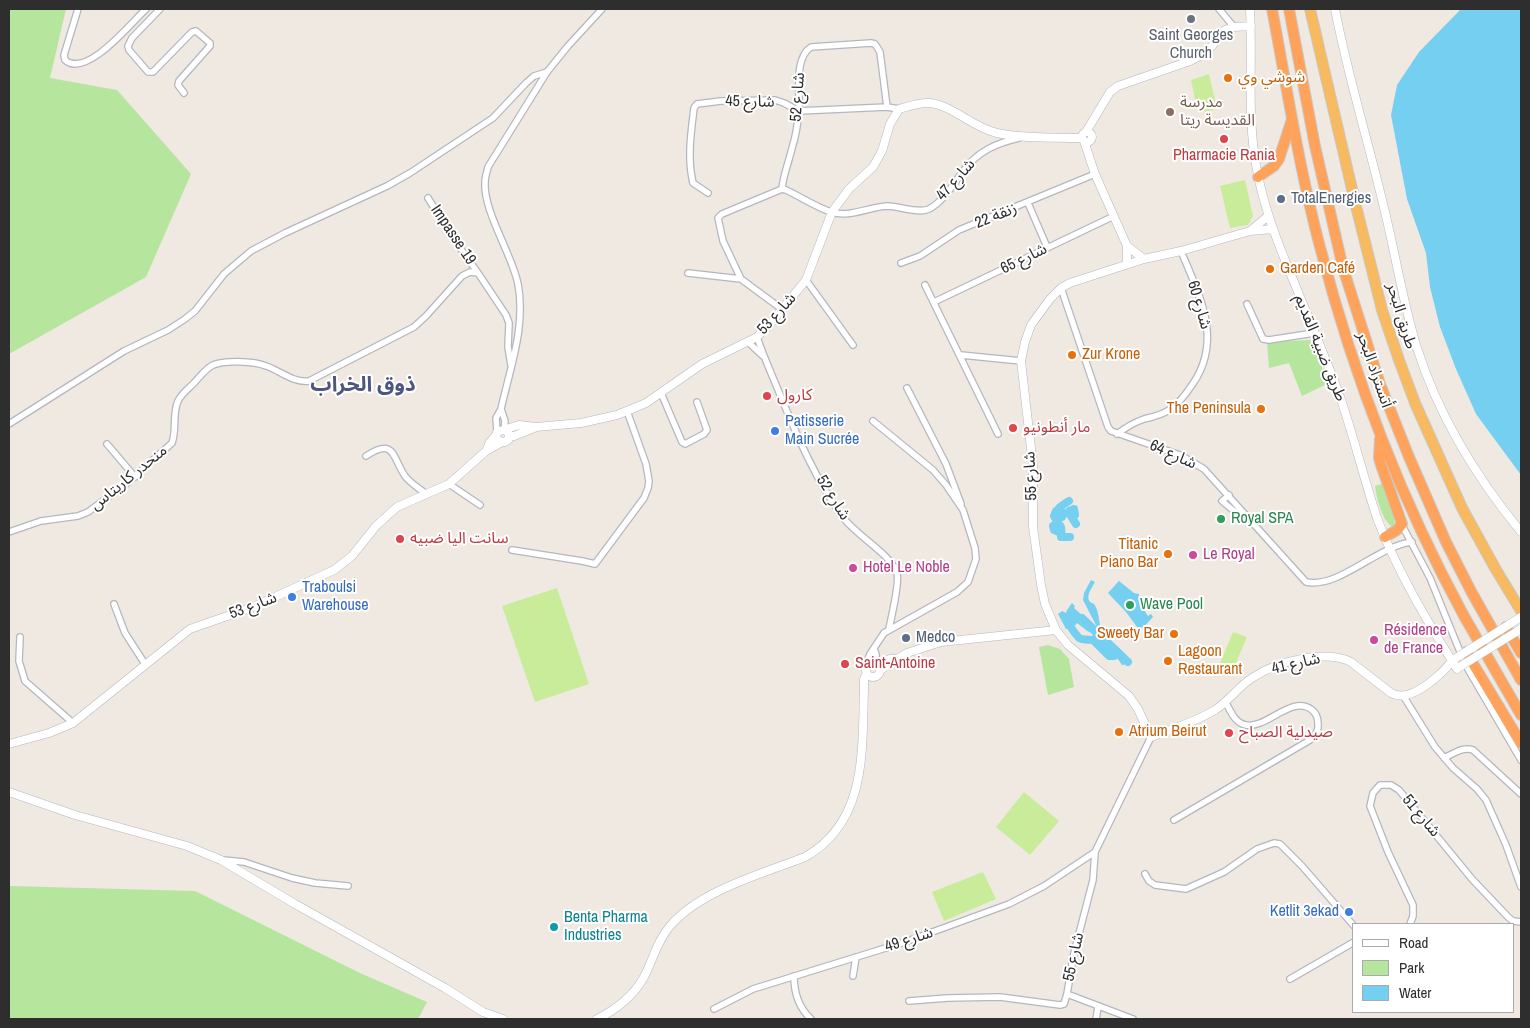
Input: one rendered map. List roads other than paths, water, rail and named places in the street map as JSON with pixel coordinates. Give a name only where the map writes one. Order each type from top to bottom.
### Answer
[{"type":"highway","name":"أتستراد البحر","points":[[1272,9],[1313,217],[1326,269],[1362,384],[1390,460],[1448,583],[1521,715]]},
{"type":"highway","name":"أتستراد البحر","points":[[1289,9],[1315,146],[1343,268],[1380,384],[1446,542],[1472,593],[1521,680]]},
{"type":"highway","name":"طريق البحر","points":[[1310,9],[1382,310],[1414,403],[1462,508],[1521,611]]},
{"type":"highway","points":[[1258,177],[1274,166],[1279,159],[1293,118]]},
{"type":"highway","points":[[1381,435],[1380,465],[1402,525],[1385,537]]},
{"type":"highway","points":[[1508,632],[1521,652]]},
{"type":"highway","points":[[1469,656],[1521,743]]},
{"type":"street","points":[[78,9],[64,55],[65,60],[72,65],[91,59],[105,49],[146,9]]},
{"type":"street","points":[[160,9],[132,38],[128,46],[129,50],[148,72],[153,72],[192,32],[196,31],[201,34],[210,43],[210,46],[179,81],[178,85],[184,93]]},
{"type":"street","points":[[503,431],[496,418],[501,409],[518,335],[520,318],[518,283],[491,212],[486,192],[485,182],[488,167],[547,72],[602,9]]},
{"type":"street","points":[[1218,9],[1234,27]]},
{"type":"street","name":"طريق ضبية القديم","points":[[1250,9],[1250,110],[1252,142],[1258,177],[1268,216],[1346,415],[1377,518],[1385,537],[1411,590],[1459,668]]},
{"type":"street","name":"طريق البحر","points":[[1335,9],[1417,349],[1443,415],[1456,440],[1487,489],[1521,532]]},
{"type":"street","points":[[1127,264],[1127,246],[1092,164],[1086,137],[1093,119],[1110,92],[1118,86],[1190,61],[1207,52],[1226,30],[1234,27],[1251,26]]},
{"type":"street","name":"شارع 52","points":[[782,189],[782,178],[793,147],[799,111],[800,62],[806,50],[811,47],[875,44],[880,52],[887,107]]},
{"type":"street","points":[[9,424],[124,351],[168,330],[185,319],[195,311],[224,274],[251,252],[320,215],[362,198],[410,173],[493,118],[526,83],[547,72]]},
{"type":"street","name":"شارع 45","points":[[708,193],[693,183],[691,174],[690,135],[694,108],[697,104],[721,101],[775,100],[799,111],[887,107],[899,109]]},
{"type":"street","points":[[899,109],[919,104],[936,104],[984,129],[1019,138],[1086,137]]},
{"type":"street","name":"شارع 53","points":[[503,431],[519,434],[536,427],[598,420],[627,411],[646,403],[662,393],[702,364],[757,337],[783,310],[806,280],[832,212],[849,189],[873,167],[878,159],[890,124],[899,109]]},
{"type":"street","name":"شارع 47","points":[[832,212],[846,213],[877,206],[892,206],[920,211],[929,209],[951,189],[964,169],[977,156],[995,145],[1019,138]]},
{"type":"street","name":"زنقة 22","points":[[901,263],[920,256],[959,230],[1095,174]]},
{"type":"street","points":[[783,310],[741,279],[723,241],[718,218],[722,214],[782,189],[832,212]]},
{"type":"street","name":"Impasse 19","points":[[428,198],[478,273]]},
{"type":"street","points":[[1028,203],[1047,248]]},
{"type":"street","name":"شارع 65","points":[[934,302],[1114,216]]},
{"type":"street","name":"شارع 55","points":[[1250,231],[1268,216]]},
{"type":"street","name":"شارع 55","points":[[1151,736],[1138,708],[1129,696],[1068,645],[1056,630],[1045,604],[1034,541],[1032,466],[1021,360],[1025,342],[1031,325],[1050,299],[1061,288],[1087,277],[1144,259],[1181,251],[1250,231],[1273,229]]},
{"type":"street","points":[[1127,246],[1144,259]]},
{"type":"street","name":"شارع 60","points":[[1117,434],[1142,420],[1163,414],[1179,402],[1198,376],[1205,357],[1208,338],[1207,321],[1181,251]]},
{"type":"street","name":"منحدر كاريتاس","points":[[9,532],[41,520],[84,514],[135,477],[172,443],[178,402],[185,391],[213,365],[255,362],[295,380],[309,381],[414,327],[462,276],[470,272],[478,273]]},
{"type":"street","points":[[478,273],[506,315],[509,323],[508,346],[511,365]]},
{"type":"street","points":[[688,273],[741,279]]},
{"type":"street","points":[[806,280],[853,346]]},
{"type":"street","points":[[925,285],[998,434]]},
{"type":"street","points":[[1061,288],[1108,427],[1117,434]]},
{"type":"street","points":[[1247,304],[1264,339],[1269,340],[1314,333]]},
{"type":"street","name":"شارع 52","points":[[757,337],[764,358],[802,446],[842,516],[858,534],[894,566],[898,578],[889,630]]},
{"type":"street","name":"شارع 52","points":[[748,342],[764,358]]},
{"type":"street","points":[[961,356],[1021,360]]},
{"type":"street","points":[[596,1019],[619,1007],[632,995],[644,977],[662,938],[671,926],[686,912],[713,894],[806,857],[818,850],[827,841],[846,814],[857,787],[862,747],[864,679],[870,676],[877,676],[874,649],[880,638],[889,630],[956,592],[968,582],[976,559],[975,548],[950,471],[908,388]]},
{"type":"street","points":[[662,393],[682,442],[685,444],[708,430],[697,402]]},
{"type":"street","points":[[501,409],[503,431]]},
{"type":"street","points":[[512,550],[582,560],[595,564],[644,498],[648,488],[646,464],[627,411]]},
{"type":"street","points":[[873,421],[938,474],[963,510]]},
{"type":"street","name":"شارع 53","points":[[486,451],[490,442],[511,426],[519,424],[536,427]]},
{"type":"street","name":"شارع 53","points":[[9,744],[49,733],[73,723],[190,629],[253,607],[334,570],[352,556],[376,526],[392,510],[449,484],[486,451],[502,442],[498,440],[503,431]]},
{"type":"street","name":"شارع 64","points":[[1117,434],[1162,448],[1195,463],[1213,477],[1306,582],[1328,581],[1390,548]]},
{"type":"street","points":[[107,444],[135,477]]},
{"type":"street","points":[[366,456],[380,449],[389,450],[394,454],[406,478],[426,494]]},
{"type":"street","points":[[449,484],[480,505]]},
{"type":"street","points":[[1402,525],[1447,615],[1466,664],[1521,760]]},
{"type":"street","points":[[1390,548],[1402,543],[1412,542]]},
{"type":"street","points":[[114,604],[125,633],[145,664]]},
{"type":"street","points":[[1441,674],[1459,668],[1469,656],[1508,632],[1521,617]]},
{"type":"street","points":[[870,676],[866,669],[890,659],[897,659],[918,648],[941,642],[1056,630]]},
{"type":"street","points":[[1508,632],[1521,630]]},
{"type":"street","points":[[20,637],[19,661],[25,681],[73,723]]},
{"type":"street","name":"شارع 41","points":[[1151,736],[1205,716],[1226,702],[1244,684],[1268,669],[1288,662],[1326,656],[1343,658],[1351,662],[1387,690],[1404,697]]},
{"type":"street","points":[[1469,656],[1454,659],[1441,674],[1420,689],[1404,697],[1428,737],[1444,758],[1486,800],[1506,845],[1521,887]]},
{"type":"street","points":[[1174,820],[1310,740],[1315,736],[1318,729],[1319,722],[1316,715],[1306,706],[1291,707],[1260,723],[1246,725],[1234,718],[1226,702]]},
{"type":"street","points":[[1095,852],[1151,736]]},
{"type":"street","points":[[1444,758],[1468,748],[1473,750],[1521,794]]},
{"type":"street","name":"شارع 51","points":[[1410,923],[1413,916],[1413,905],[1388,852],[1370,806],[1373,793],[1380,784],[1391,785],[1399,790],[1472,879],[1513,921],[1521,922]]},
{"type":"street","points":[[9,792],[75,815],[187,846],[221,860],[445,988],[483,1012],[503,1019]]},
{"type":"street","points":[[1145,874],[1151,883],[1155,885],[1186,889],[1224,872],[1257,849],[1270,844],[1280,844],[1352,924]]},
{"type":"street","name":"شارع 55","points":[[1095,852],[1093,880],[1074,953],[1067,994],[1133,1019]]},
{"type":"street","name":"شارع 49","points":[[714,1010],[754,989],[905,942],[1009,904],[1044,886],[1095,852]]},
{"type":"street","points":[[221,860],[244,862],[292,878],[316,883],[348,886]]},
{"type":"street","points":[[1290,979],[1352,943]]},
{"type":"street","points":[[853,976],[856,957]]},
{"type":"street","points":[[794,976],[794,990],[800,1006],[811,1019]]},
{"type":"street","points":[[909,1001],[1000,997],[1060,1005],[1064,1004],[1067,994]]},
{"type":"street","points":[[1096,1019],[1098,1007]]},
{"type":"water","points":[[1461,9],[1521,9],[1521,475],[1476,414],[1440,327],[1430,287],[1426,253],[1407,199],[1391,115],[1397,85],[1419,52]]},
{"type":"water","points":[[1091,580],[1095,582],[1088,597],[1097,611],[1100,625],[1097,627],[1083,600],[1084,593]]},
{"type":"water","name":"Wave Pool","points":[[1119,581],[1134,593],[1139,594],[1142,607],[1148,616],[1151,614],[1153,617],[1140,631],[1126,612],[1108,593]]},
{"type":"water","points":[[1072,603],[1075,606],[1074,608],[1083,616],[1072,629],[1066,629],[1058,614],[1062,611],[1066,613]]},
{"type":"waterway","points":[[1069,501],[1058,509],[1057,512],[1056,514],[1057,517],[1062,517],[1063,513],[1059,510],[1056,511],[1054,516],[1057,520],[1058,522],[1058,524],[1061,528],[1059,531],[1055,530],[1054,526],[1058,524],[1061,526],[1061,527],[1061,528],[1061,529],[1061,530],[1061,531],[1059,532],[1054,530],[1053,526],[1058,523],[1060,525],[1061,526],[1061,528],[1061,529],[1061,531],[1061,537],[1070,537]]},
{"type":"waterway","points":[[1075,515],[1074,509],[1069,511],[1076,524]]},
{"type":"waterway","points":[[1082,618],[1128,662]]},
{"type":"waterway","points":[[1080,620],[1090,628],[1095,637],[1111,650]]},
{"type":"waterway","points":[[1078,622],[1097,635],[1106,648],[1115,653],[1123,664]]},
{"type":"waterway","points":[[1072,629],[1079,638],[1093,640],[1109,656],[1114,656]]},
{"type":"place","name":"Saint Georges Church","points":[[1191,19]]},
{"type":"place","name":"شوشي وي","points":[[1228,78]]},
{"type":"place","name":"مدرسة القديسة ريتا","points":[[1170,112]]},
{"type":"place","name":"Pharmacie Rania","points":[[1224,139]]},
{"type":"place","name":"TotalEnergies","points":[[1281,199]]},
{"type":"place","name":"Garden Café","points":[[1270,269]]},
{"type":"place","name":"Zur Krone","points":[[1072,355]]},
{"type":"place","name":"كارول","points":[[767,396]]},
{"type":"place","name":"The Peninsula","points":[[1261,409]]},
{"type":"place","name":"مار أنطونيو","points":[[1013,428]]},
{"type":"place","name":"Patisserie Main Sucrée","points":[[775,431]]},
{"type":"place","name":"Royal SPA","points":[[1221,519]]},
{"type":"place","name":"سانت اليا ضبيه","points":[[400,539]]},
{"type":"place","name":"Titanic Piano Bar","points":[[1168,554]]},
{"type":"place","name":"Le Royal","points":[[1193,555]]},
{"type":"place","name":"Hotel Le Noble","points":[[853,568]]},
{"type":"place","name":"Traboulsi Warehouse","points":[[292,597]]},
{"type":"place","name":"Wave Pool","points":[[1130,605]]},
{"type":"place","name":"Sweety Bar","points":[[1174,634]]},
{"type":"place","name":"Medco","points":[[906,638]]},
{"type":"place","name":"Résidence de France","points":[[1374,640]]},
{"type":"place","name":"Lagoon Restaurant","points":[[1168,661]]},
{"type":"place","name":"Saint-Antoine","points":[[845,664]]},
{"type":"place","name":"Atrium Beirut","points":[[1119,732]]},
{"type":"place","name":"صيدلية الصباح","points":[[1229,733]]},
{"type":"place","name":"Ketlit 3ekad","points":[[1349,912]]},
{"type":"place","name":"Benta Pharma Industries","points":[[554,927]]},
{"type":"district","name":"ذوق الخراب","points":[[363,385]]}]
